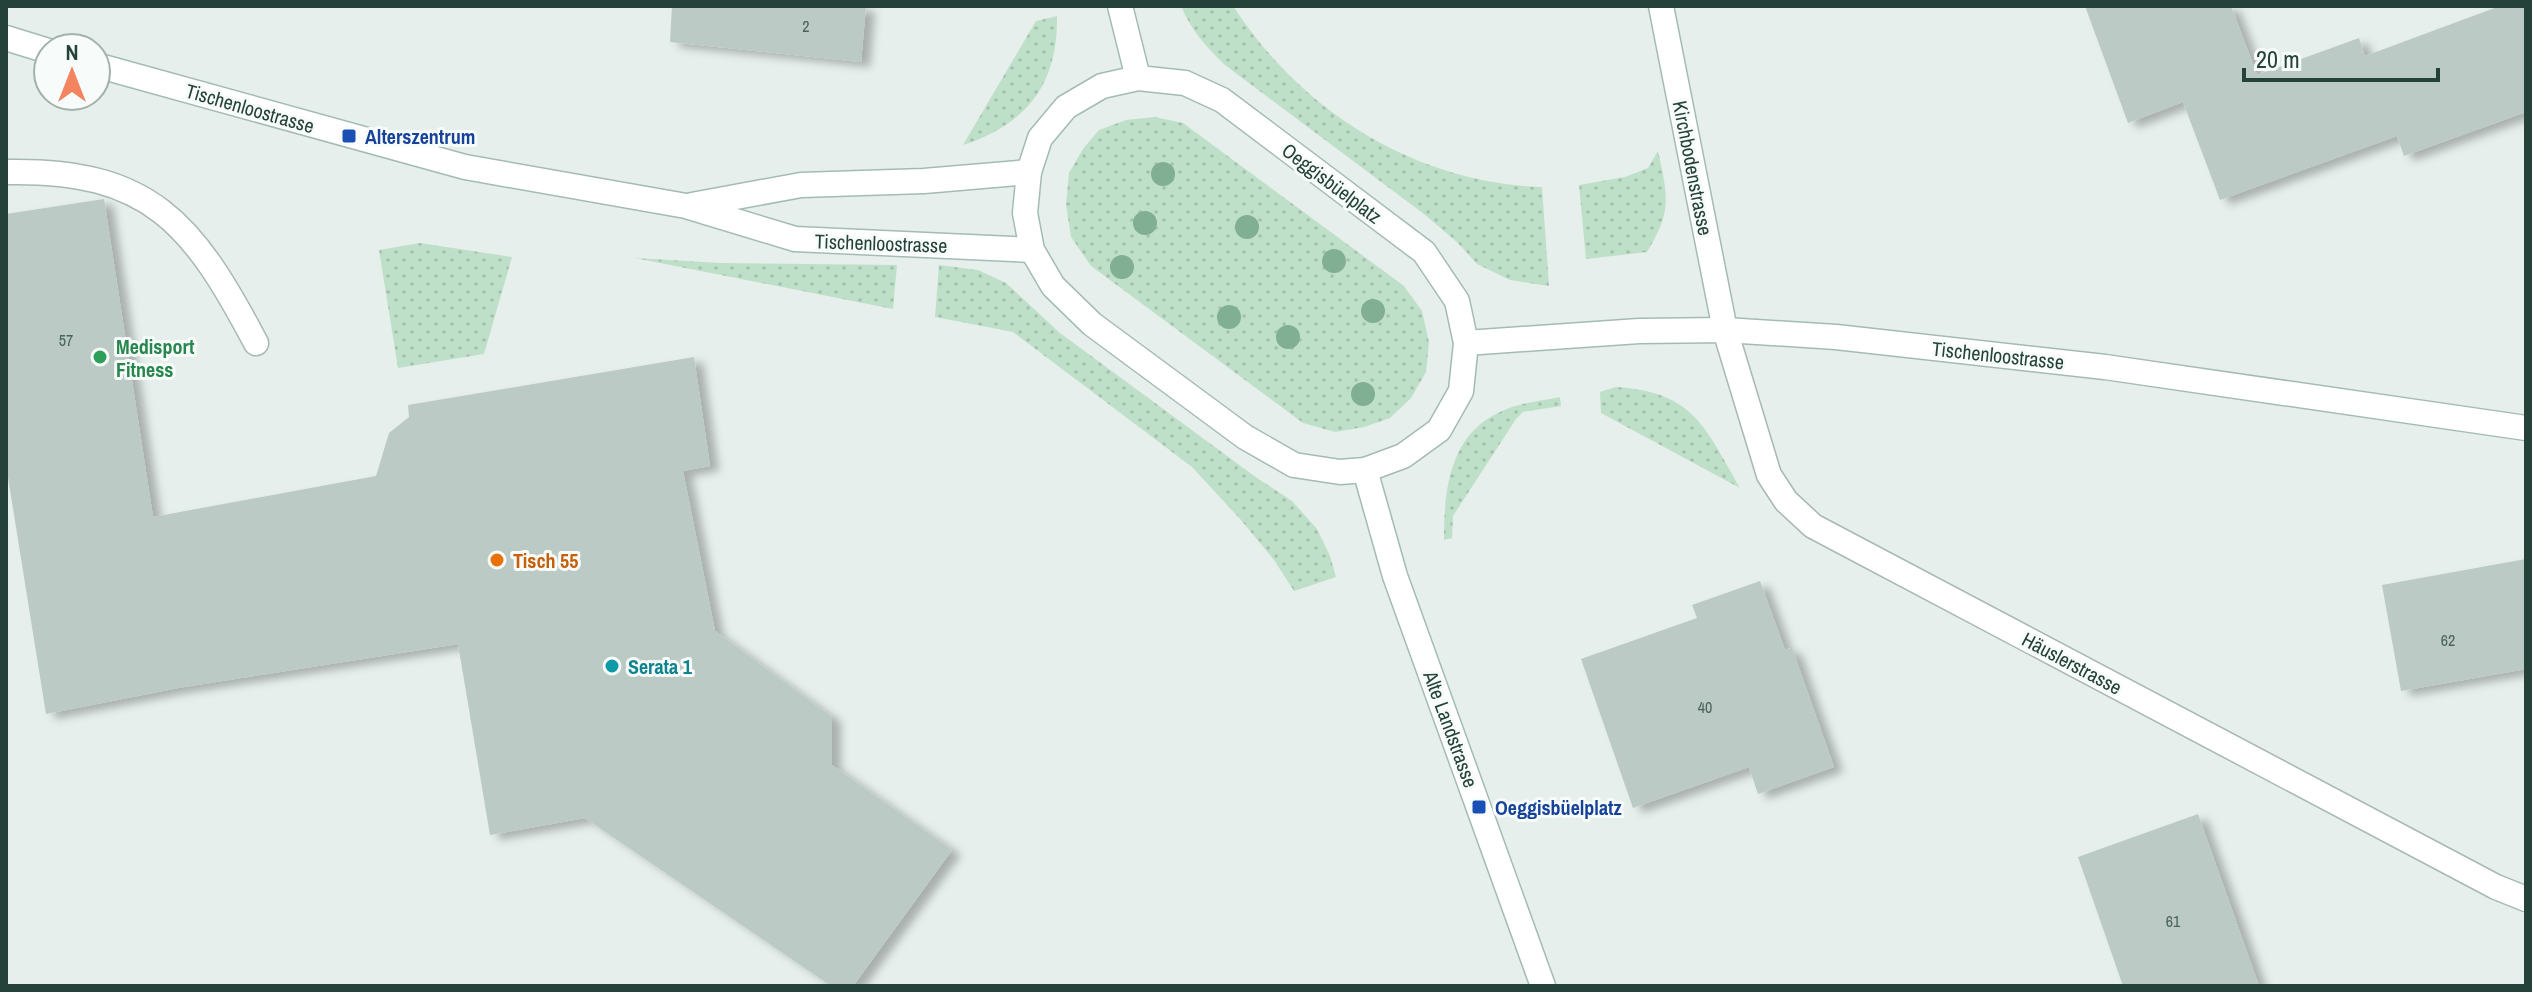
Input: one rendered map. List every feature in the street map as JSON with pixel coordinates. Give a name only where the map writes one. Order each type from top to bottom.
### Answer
[{"type":"main road","points":[[1120,6],[1138,78]]},
{"type":"main road","name":"Kirchbodenstrasse","points":[[1661,6],[1725,330]]},
{"type":"main road","points":[[6,38],[32,46]]},
{"type":"main road","name":"Tischenloostrasse","points":[[112,69],[465,167],[686,206],[795,239],[1032,250]]},
{"type":"main road","name":"Oeggisbüelplatz","points":[[1138,78],[1185,83],[1222,100],[1424,252],[1457,301],[1466,343],[1461,391],[1439,430],[1403,456],[1365,470],[1340,472],[1294,465],[1245,437],[1092,324],[1053,286],[1032,250],[1025,213],[1029,172],[1040,138],[1066,107],[1102,86],[1138,78]]},
{"type":"main road","points":[[6,172],[45,171],[97,180],[143,197],[178,224],[207,259],[256,343]]},
{"type":"main road","name":"Tischenloostrasse","points":[[686,206],[801,185],[924,181],[1029,172]]},
{"type":"main road","name":"Tischenloostrasse","points":[[1466,343],[1639,331],[1725,330],[1836,337],[2105,367],[2526,428]]},
{"type":"main road","name":"Häuslerstrasse","points":[[1725,330],[1769,475],[1786,501],[1813,526],[2482,880],[2526,899]]},
{"type":"main road","name":"Alte Landstrasse","points":[[1365,470],[1395,576],[1543,986]]},
{"type":"green space","points":[[1181,6],[1233,6],[1261,44],[1292,78],[1327,108],[1365,134],[1406,156],[1450,172],[1495,182],[1542,187],[1549,286],[1510,280],[1477,264],[1424,214],[1225,65],[1200,38]]},
{"type":"green space","points":[[1057,16],[1052,62],[1034,98],[1005,126],[963,145],[1036,21]]},
{"type":"green space","points":[[1155,117],[1183,123],[1404,286],[1422,311],[1429,342],[1426,372],[1411,398],[1390,418],[1335,432],[1303,423],[1091,266],[1071,237],[1066,205],[1069,173],[1099,130],[1126,120]]},
{"type":"green space","points":[[1658,151],[1666,203],[1661,225],[1647,252],[1586,259],[1579,185],[1625,177],[1648,168]]},
{"type":"green space","points":[[420,243],[512,257],[484,354],[398,368],[379,250]]},
{"type":"green space","points":[[635,258],[721,263],[897,265],[893,309]]},
{"type":"green space","points":[[939,265],[978,270],[1006,283],[1060,333],[1292,501],[1317,529],[1336,577],[1294,591],[1274,560],[1192,467],[1013,332],[935,317]]},
{"type":"green space","points":[[1616,387],[1663,396],[1694,416],[1717,447],[1740,488],[1601,413],[1600,392]]},
{"type":"green space","points":[[1560,397],[1561,406],[1523,412],[1516,419],[1453,516],[1452,538],[1444,540],[1448,484],[1460,450],[1470,435],[1483,422],[1507,409]]},
{"type":"building","points":[[672,6],[866,6],[861,62],[670,42]]},
{"type":"building","points":[[2085,6],[2231,6],[2257,75],[2359,38],[2365,56],[2500,6],[2526,6],[2526,112],[2404,156],[2397,136],[2220,200],[2183,102],[2128,123]]},
{"type":"building","name":"Serata 1","points":[[104,199],[153,517],[376,476],[389,433],[409,417],[408,405],[694,357],[710,466],[683,471],[715,631],[832,717],[832,765],[952,850],[853,986],[831,986],[585,818],[490,835],[458,644],[178,688],[46,714],[6,465],[6,214]]},
{"type":"building","points":[[2526,559],[2526,669],[2401,691],[2382,585]]},
{"type":"building","points":[[1760,581],[1785,650],[1792,648],[1834,767],[1758,794],[1749,767],[1633,808],[1581,659],[1697,618],[1692,605]]},
{"type":"building","points":[[2198,814],[2259,986],[2123,986],[2078,857]]},
{"type":"place","name":"Alterszentrum","points":[[349,136]]},
{"type":"place","name":"Medisport Fitness","points":[[100,357]]},
{"type":"place","name":"Tisch 55","points":[[497,560]]},
{"type":"place","name":"Serata 1","points":[[612,666]]},
{"type":"place","name":"Oeggisbüelplatz","points":[[1479,807]]}]
